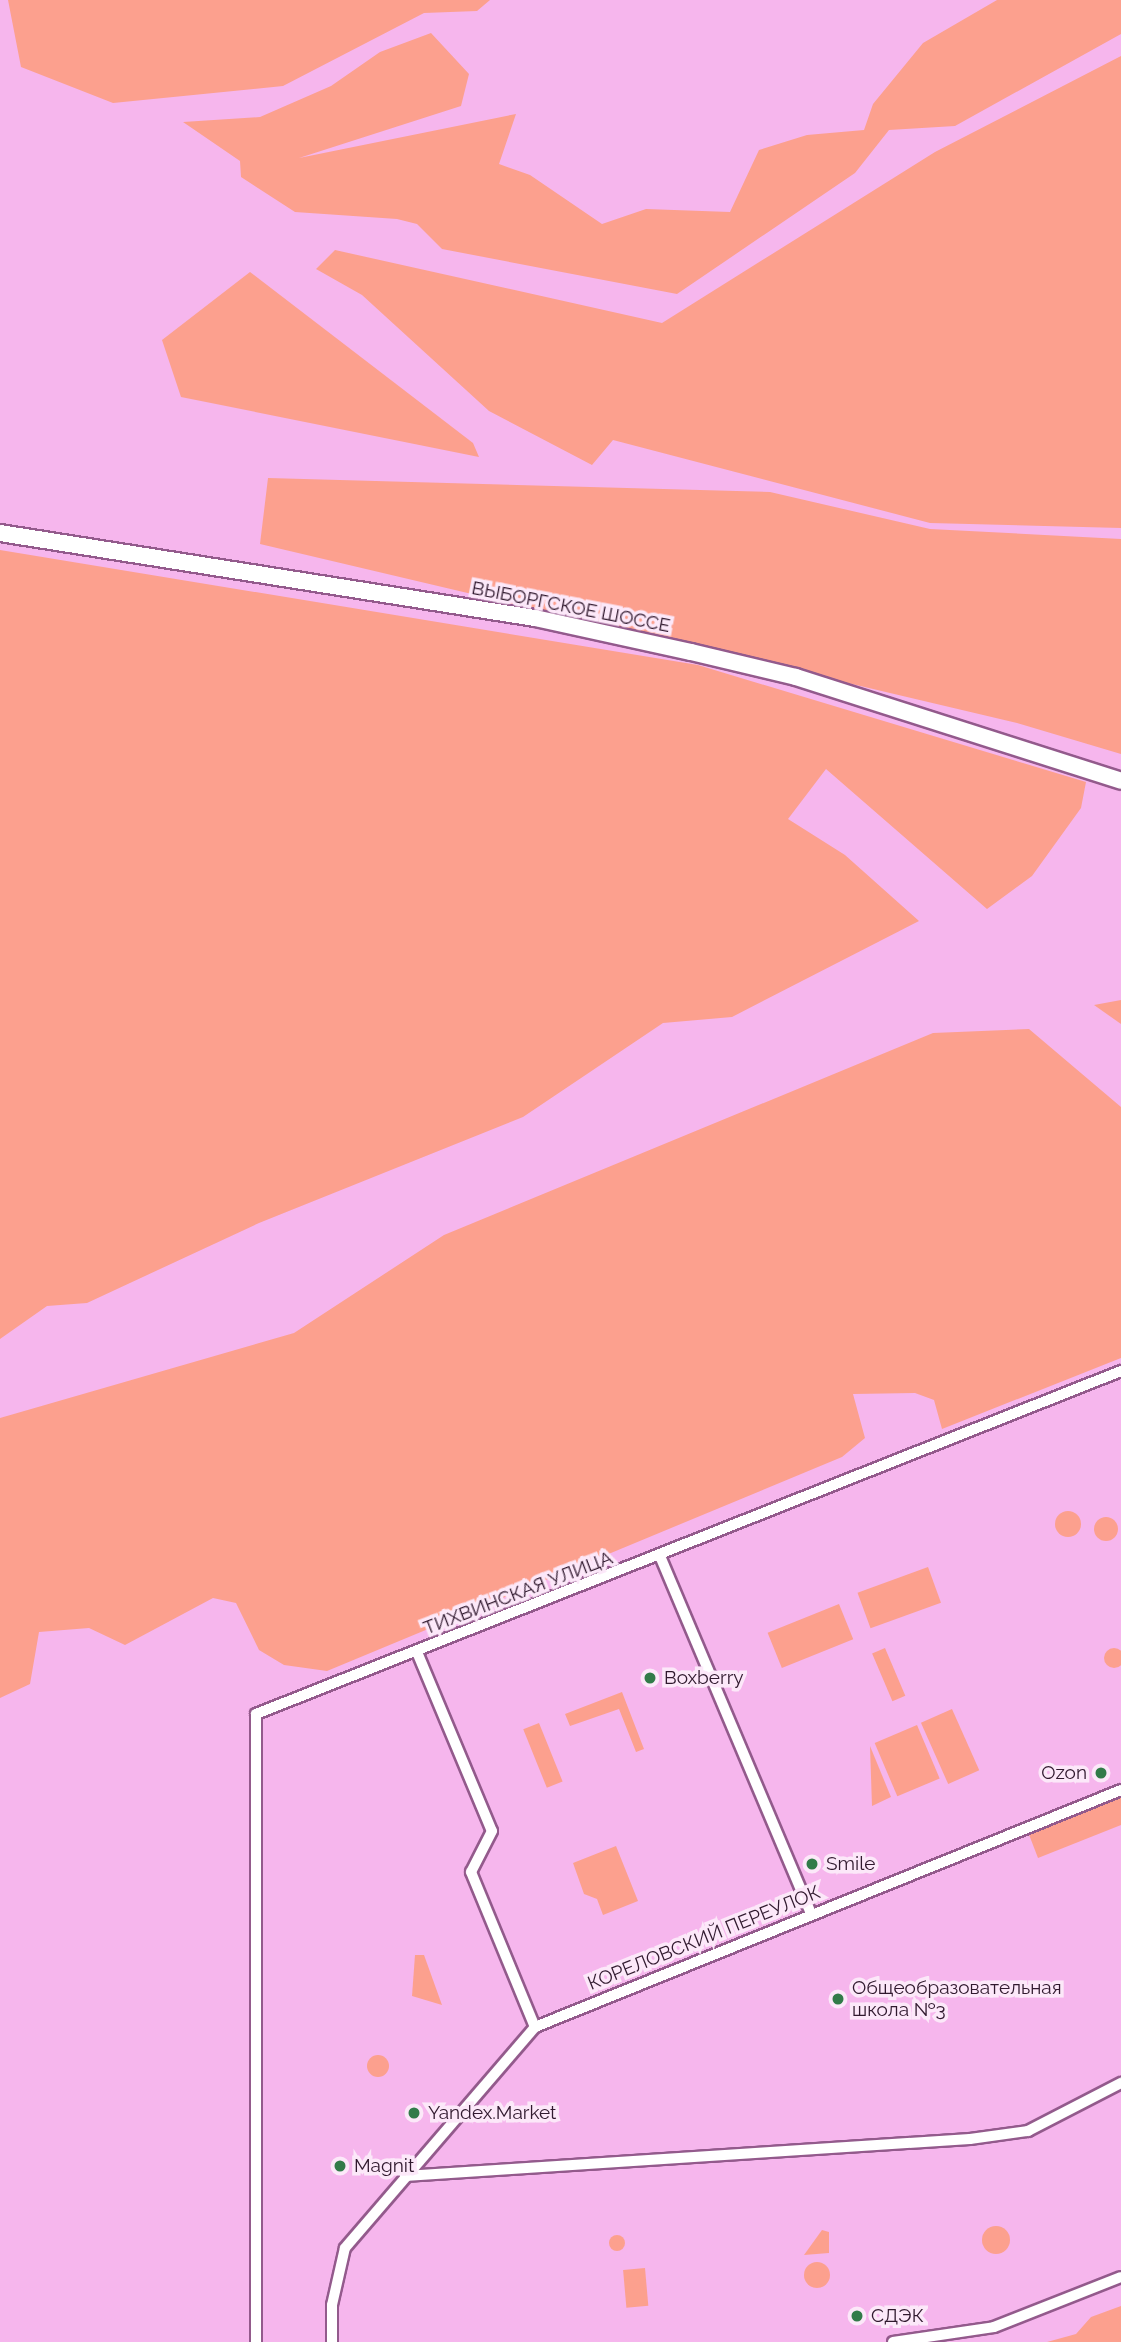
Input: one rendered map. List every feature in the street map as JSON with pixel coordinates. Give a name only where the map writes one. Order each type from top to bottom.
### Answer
[{"type":"main road","name":"ВЫБОРГСКОЕ ШОССЕ","points":[[0,533],[536,618],[678,649],[809,681],[1121,781]]},
{"type":"street","name":"ТИХВИНСКАЯ УЛИЦА","points":[[535,2027],[471,1872],[492,1831],[417,1652],[1121,1371]]},
{"type":"street","points":[[660,1556],[811,1914]]},
{"type":"street","points":[[256,2342],[256,1714],[417,1652]]},
{"type":"street","name":"КОРЕЛОВСКИЙ ПЕРЕУЛОК","points":[[535,2027],[1121,1790]]},
{"type":"street","points":[[332,2342],[333,2294],[345,2248],[535,2027]]},
{"type":"street","points":[[405,2176],[970,2139],[1028,2131],[1121,2083]]},
{"type":"street","points":[[893,2342],[994,2327],[1121,2277]]},
{"type":"shaded area","points":[[8,0],[490,0],[477,11],[424,13],[283,86],[113,103],[21,67]]},
{"type":"shaded area","points":[[997,0],[1121,0],[1121,34],[955,126],[889,130],[855,173],[677,294],[442,249],[417,224],[397,219],[295,212],[241,177],[240,161],[183,122],[260,117],[331,86],[380,52],[431,33],[469,74],[461,106],[299,158],[516,114],[499,164],[530,175],[602,224],[646,209],[730,212],[759,150],[807,135],[864,130],[873,104],[923,43]]},
{"type":"shaded area","points":[[1121,56],[1121,528],[930,523],[613,440],[592,465],[489,411],[362,295],[316,269],[335,250],[662,323],[935,152]]},
{"type":"shaded area","points":[[250,272],[473,443],[479,457],[181,397],[162,340]]},
{"type":"shaded area","points":[[268,478],[770,492],[930,529],[1121,539],[1121,754],[1017,723],[260,544]]},
{"type":"shaded area","points":[[0,550],[698,665],[1086,782],[1081,808],[1032,876],[987,909],[826,769],[788,819],[845,855],[919,921],[732,1017],[663,1023],[523,1117],[259,1223],[87,1303],[47,1306],[0,1339]]},
{"type":"shaded area","points":[[1121,1000],[1121,1024],[1094,1005]]},
{"type":"shaded area","points":[[1029,1029],[1121,1107],[1121,1358],[942,1429],[934,1400],[915,1393],[853,1394],[865,1438],[842,1457],[327,1671],[284,1665],[259,1650],[236,1603],[213,1598],[125,1645],[89,1628],[39,1632],[30,1684],[0,1698],[0,1418],[294,1333],[444,1235],[933,1033]]},
{"type":"shaded area","points":[[1068,1511],[1077,1515],[1081,1524],[1077,1533],[1068,1537],[1059,1533],[1055,1524],[1059,1515]]},
{"type":"shaded area","points":[[1106,1517],[1115,1520],[1118,1529],[1115,1538],[1106,1541],[1097,1538],[1094,1529],[1097,1520]]},
{"type":"shaded area","points":[[928,1567],[941,1603],[871,1628],[858,1593]]},
{"type":"shaded area","points":[[839,1604],[853,1639],[782,1668],[768,1633]]},
{"type":"shaded area","points":[[885,1648],[905,1696],[892,1701],[872,1653]]},
{"type":"shaded area","points":[[1114,1648],[1121,1651],[1124,1658],[1121,1665],[1114,1668],[1107,1665],[1104,1658],[1107,1651]]},
{"type":"shaded area","points":[[622,1692],[644,1749],[636,1752],[619,1709],[570,1726],[565,1714]]},
{"type":"shaded area","points":[[952,1709],[979,1770],[948,1784],[921,1723]]},
{"type":"shaded area","points":[[539,1723],[563,1781],[547,1788],[523,1729]]},
{"type":"shaded area","points":[[917,1725],[940,1778],[897,1796],[875,1743]]},
{"type":"shaded area","points":[[870,1746],[891,1797],[872,1806]]},
{"type":"shaded area","points":[[1121,1797],[1121,1825],[1038,1858],[1028,1832]]},
{"type":"shaded area","points":[[616,1846],[638,1901],[603,1915],[597,1899],[584,1894],[573,1863]]},
{"type":"shaded area","points":[[415,1955],[424,1955],[442,2005],[412,1996]]},
{"type":"shaded area","points":[[378,2055],[386,2058],[389,2066],[386,2074],[378,2077],[370,2074],[367,2066],[370,2058]]},
{"type":"shaded area","points":[[996,2226],[1006,2230],[1010,2240],[1006,2250],[996,2254],[986,2250],[982,2240],[986,2230]]},
{"type":"shaded area","points":[[822,2230],[829,2232],[829,2253],[804,2255]]},
{"type":"shaded area","points":[[614,2235],[620,2235],[625,2243],[623,2249],[614,2251],[609,2246],[609,2240]]},
{"type":"shaded area","points":[[817,2262],[826,2266],[830,2275],[826,2284],[817,2288],[808,2284],[804,2275],[808,2266]]},
{"type":"shaded area","points":[[645,2268],[648,2306],[626,2308],[623,2270]]},
{"type":"shaded area","points":[[1121,2306],[1121,2342],[1047,2342],[1076,2334],[1091,2317]]},
{"type":"place","name":"Boxberry","points":[[650,1678]]},
{"type":"place","name":"Ozon","points":[[1101,1773]]},
{"type":"place","name":"Smile","points":[[812,1864]]},
{"type":"place","name":"Общеобразовательная школа №3","points":[[838,1999]]},
{"type":"place","name":"Yandex.Market","points":[[414,2113]]},
{"type":"place","name":"Magnit","points":[[340,2166]]},
{"type":"place","name":"СДЭК","points":[[857,2316]]}]
